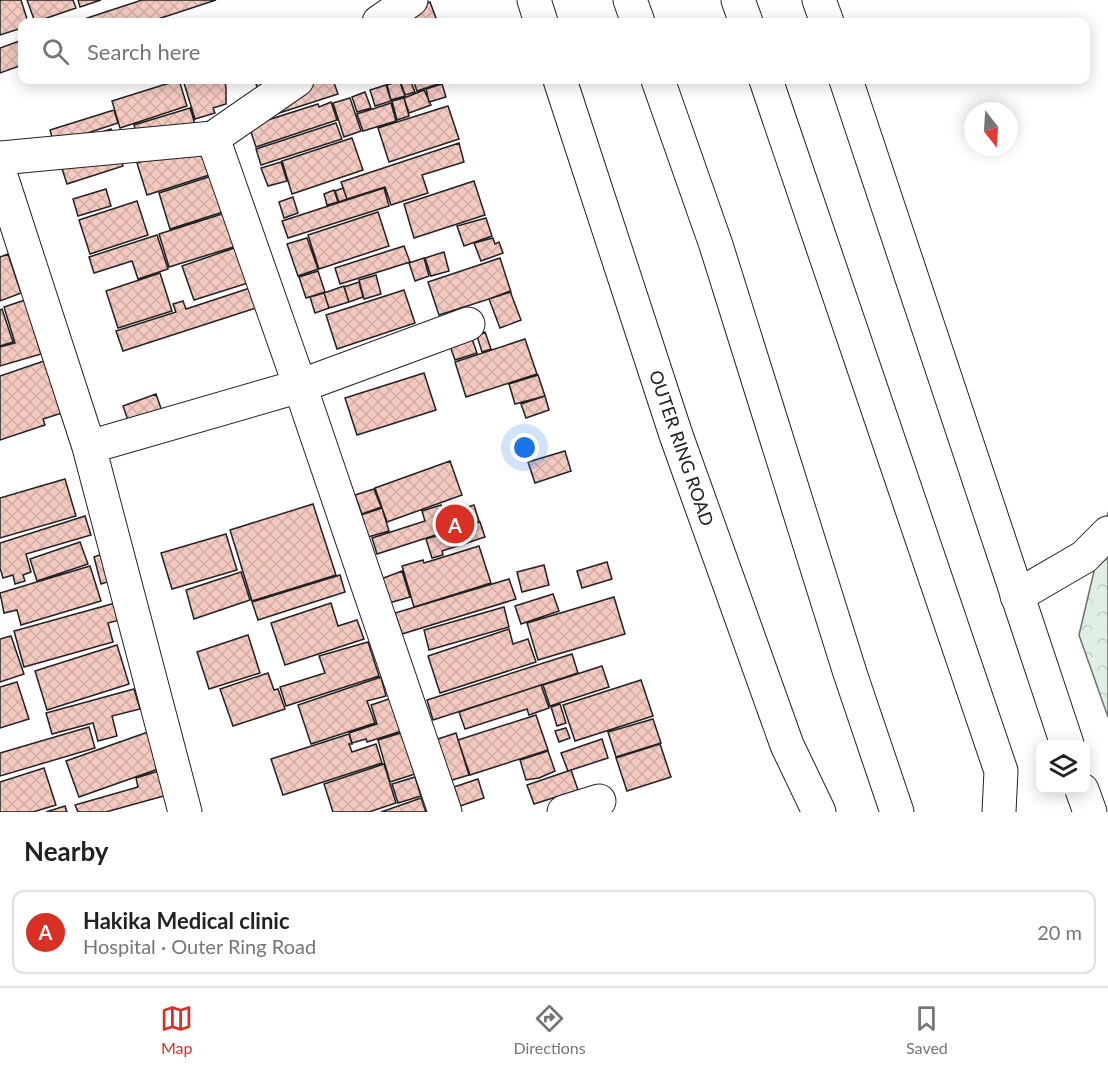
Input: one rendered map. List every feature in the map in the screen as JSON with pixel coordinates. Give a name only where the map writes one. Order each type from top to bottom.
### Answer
[{"type":"main road","points":[[385,18],[411,0]]},
{"type":"main road","points":[[534,0],[540,18]]},
{"type":"main road","points":[[630,0],[637,18]]},
{"type":"main road","points":[[738,0],[745,18]]},
{"type":"main road","points":[[819,0],[826,18]]},
{"type":"main road","points":[[0,158],[213,138],[291,84]]},
{"type":"main road","name":"OUTER RING ROAD","points":[[561,84],[680,446],[787,746],[819,812]]},
{"type":"main road","points":[[659,84],[716,245],[850,673],[897,810]]},
{"type":"main road","points":[[767,84],[1001,771],[999,812]]},
{"type":"main road","points":[[847,84],[1066,740]]},
{"type":"main road","points":[[213,138],[445,812]]},
{"type":"main road","points":[[0,172],[89,447],[185,812]]},
{"type":"main road","points":[[89,447],[300,386],[468,324]]},
{"type":"main road","points":[[1017,596],[1084,557],[1108,532]]},
{"type":"main road","points":[[1084,794],[1090,812]]},
{"type":"main road","points":[[564,812],[599,801]]},
{"type":"green space","points":[[1108,512],[1108,717],[1079,635]]},
{"type":"building","points":[[0,0],[21,0],[27,18],[18,18],[18,29],[0,35]]},
{"type":"building","points":[[27,0],[73,0],[76,8],[47,18],[34,18]]},
{"type":"building","points":[[78,0],[101,0],[80,7]]},
{"type":"building","points":[[142,0],[216,0],[161,18],[87,18]]},
{"type":"building","points":[[430,2],[436,18],[381,18]]},
{"type":"building","points":[[18,41],[18,66],[0,73],[0,48]]},
{"type":"building","points":[[166,84],[180,84],[187,106],[120,128],[112,101]]},
{"type":"building","points":[[184,84],[225,84],[226,104],[213,108],[215,113],[195,119]]},
{"type":"building","points":[[256,84],[334,84],[338,94],[267,117]]},
{"type":"building","points":[[400,84],[405,96],[391,100],[387,85]]},
{"type":"building","points":[[401,84],[412,84],[415,92],[405,95]]},
{"type":"building","points":[[414,84],[438,84],[417,91]]},
{"type":"building","points":[[442,84],[446,97],[429,102],[426,89]]},
{"type":"building","points":[[386,85],[391,101],[375,106],[370,90]]},
{"type":"building","points":[[424,90],[431,105],[409,113],[404,98]]},
{"type":"building","points":[[365,92],[371,108],[357,112],[352,97]]},
{"type":"building","points":[[350,98],[361,131],[344,137],[333,103]]},
{"type":"building","points":[[404,98],[409,116],[397,120],[392,101]]},
{"type":"building","points":[[331,102],[337,120],[256,147],[249,126]]},
{"type":"building","points":[[391,103],[396,121],[363,131],[357,114]]},
{"type":"building","points":[[448,106],[459,139],[389,162],[378,128]]},
{"type":"building","points":[[190,108],[200,140],[144,158],[134,125]]},
{"type":"building","points":[[114,110],[118,123],[54,144],[50,130]]},
{"type":"building","points":[[336,123],[342,139],[261,165],[256,149]]},
{"type":"building","points":[[111,129],[123,166],[67,184],[55,147]]},
{"type":"building","points":[[221,136],[228,169],[147,195],[137,163]]},
{"type":"building","points":[[352,138],[363,170],[292,194],[282,161]]},
{"type":"building","points":[[459,143],[464,162],[422,175],[428,193],[391,205],[385,187],[347,199],[341,182]]},
{"type":"building","points":[[281,162],[287,181],[268,186],[261,168]]},
{"type":"building","points":[[227,171],[226,211],[170,229],[159,193]]},
{"type":"building","points":[[474,181],[485,215],[414,238],[404,204]]},
{"type":"building","points":[[343,188],[347,199],[339,202],[335,191]]},
{"type":"building","points":[[384,188],[389,206],[288,238],[282,221]]},
{"type":"building","points":[[106,189],[111,206],[78,216],[73,199]]},
{"type":"building","points":[[334,190],[338,202],[327,205],[324,194]]},
{"type":"building","points":[[293,197],[298,213],[284,218],[279,202]]},
{"type":"building","points":[[137,201],[148,235],[90,254],[79,220]]},
{"type":"building","points":[[244,207],[240,245],[169,267],[159,234]]},
{"type":"building","points":[[378,212],[389,246],[319,269],[308,235]]},
{"type":"building","points":[[486,218],[492,236],[464,246],[457,226]]},
{"type":"building","points":[[157,235],[168,269],[138,279],[132,261],[94,273],[89,257]]},
{"type":"building","points":[[307,238],[318,269],[298,276],[287,244]]},
{"type":"building","points":[[493,238],[495,244],[499,242],[503,253],[481,261],[474,243]]},
{"type":"building","points":[[404,246],[410,262],[340,284],[335,268]]},
{"type":"building","points":[[237,247],[248,283],[194,300],[182,266]]},
{"type":"building","points":[[444,252],[449,271],[431,276],[425,258]]},
{"type":"building","points":[[8,254],[21,293],[0,301],[0,257]]},
{"type":"building","points":[[424,258],[429,276],[415,281],[409,263]]},
{"type":"building","points":[[500,258],[511,292],[439,315],[428,282]]},
{"type":"building","points":[[318,271],[325,292],[306,298],[299,277]]},
{"type":"building","points":[[160,273],[172,311],[118,328],[106,291]]},
{"type":"building","points":[[376,275],[381,294],[364,299],[359,280]]},
{"type":"building","points":[[359,282],[363,297],[349,302],[344,287]]},
{"type":"building","points":[[344,286],[349,302],[329,308],[324,293]]},
{"type":"building","points":[[250,288],[256,308],[123,351],[116,331],[176,312],[173,304],[183,301],[186,309]]},
{"type":"building","points":[[404,290],[415,323],[337,349],[326,315]]},
{"type":"building","points":[[510,291],[521,320],[500,328],[489,299]]},
{"type":"building","points":[[324,293],[329,308],[315,313],[310,297]]},
{"type":"building","points":[[25,300],[41,354],[0,366],[0,347],[15,343],[4,307]]},
{"type":"building","points":[[2,309],[13,342],[0,346],[0,310]]},
{"type":"building","points":[[485,332],[491,349],[482,352],[477,336]]},
{"type":"building","points":[[471,336],[477,353],[455,360],[449,343]]},
{"type":"building","points":[[525,339],[537,374],[466,397],[455,362]]},
{"type":"building","points":[[44,361],[62,413],[43,419],[45,425],[0,440],[0,376]]},
{"type":"building","points":[[424,373],[436,410],[357,435],[345,398]]},
{"type":"building","points":[[538,375],[545,396],[515,404],[509,384]]},
{"type":"building","points":[[156,394],[164,417],[131,429],[123,406]]},
{"type":"building","points":[[545,396],[549,410],[526,418],[521,404]]},
{"type":"building","points":[[565,451],[571,471],[535,483],[528,462]]},
{"type":"building","points":[[450,461],[462,495],[387,522],[375,488]]},
{"type":"building","points":[[65,479],[76,516],[0,538],[0,498]]},
{"type":"building","points":[[374,489],[381,507],[362,514],[355,495]]},
{"type":"building","points":[[313,504],[336,575],[252,601],[230,530]]},
{"type":"building","points":[[441,505],[444,515],[474,505],[479,521],[377,554],[372,538],[425,521],[422,511]]},
{"type":"building","points":[[382,508],[389,531],[368,537],[361,515]]},
{"type":"building","points":[[85,516],[91,535],[26,554],[31,572],[23,575],[25,581],[15,584],[13,575],[3,578],[0,568],[0,543]]},
{"type":"building","points":[[480,522],[485,537],[442,551],[443,555],[432,558],[426,539]]},
{"type":"building","points":[[226,534],[237,570],[172,589],[161,553]]},
{"type":"building","points":[[80,542],[88,564],[37,581],[30,559]]},
{"type":"building","points":[[479,546],[491,583],[414,607],[402,566],[423,560],[424,563]]},
{"type":"building","points":[[105,553],[113,580],[101,584],[94,557]]},
{"type":"building","points":[[607,562],[612,579],[582,588],[577,571]]},
{"type":"building","points":[[544,565],[549,585],[522,592],[517,572]]},
{"type":"building","points":[[90,566],[101,601],[21,625],[17,610],[4,613],[0,593]]},
{"type":"building","points":[[402,571],[410,597],[389,603],[381,579]]},
{"type":"building","points":[[241,572],[250,600],[194,619],[186,590]]},
{"type":"building","points":[[340,575],[345,592],[258,620],[252,602]]},
{"type":"building","points":[[509,579],[516,599],[402,634],[395,613]]},
{"type":"building","points":[[553,594],[559,611],[521,624],[515,606]]},
{"type":"building","points":[[614,597],[625,634],[538,660],[527,623]]},
{"type":"building","points":[[119,602],[124,619],[108,623],[113,642],[24,667],[14,631]]},
{"type":"building","points":[[331,603],[338,626],[357,620],[364,639],[285,665],[271,623]]},
{"type":"building","points":[[504,607],[509,627],[429,650],[424,630]]},
{"type":"building","points":[[509,629],[513,644],[528,639],[536,662],[440,693],[428,656]]},
{"type":"building","points":[[248,635],[260,673],[209,689],[197,652]]},
{"type":"building","points":[[11,636],[24,674],[0,682],[0,639]]},
{"type":"building","points":[[368,642],[379,676],[286,706],[280,687],[325,673],[319,656]]},
{"type":"building","points":[[117,645],[129,684],[47,710],[35,671]]},
{"type":"building","points":[[572,654],[578,673],[433,720],[427,700]]},
{"type":"building","points":[[602,666],[609,687],[550,706],[543,685]]},
{"type":"building","points":[[268,673],[274,690],[278,689],[285,709],[233,726],[220,689]]},
{"type":"building","points":[[381,677],[386,696],[367,701],[375,723],[311,744],[298,705]]},
{"type":"building","points":[[641,680],[653,716],[575,741],[563,705]]},
{"type":"building","points":[[17,682],[29,719],[0,728],[0,687]]},
{"type":"building","points":[[541,685],[549,708],[529,715],[527,709],[465,729],[459,712]]},
{"type":"building","points":[[134,689],[140,709],[112,716],[117,736],[98,741],[93,723],[52,734],[46,713]]},
{"type":"building","points":[[395,697],[405,730],[367,742],[366,739],[352,743],[349,733],[377,724],[371,705]]},
{"type":"building","points":[[560,704],[566,723],[557,726],[551,707]]},
{"type":"building","points":[[536,715],[548,750],[470,775],[458,740]]},
{"type":"building","points":[[653,719],[661,743],[616,757],[608,732]]},
{"type":"building","points":[[89,727],[95,748],[0,776],[0,753]]},
{"type":"building","points":[[566,728],[570,738],[559,742],[555,731]]},
{"type":"building","points":[[148,732],[161,768],[79,797],[66,761]]},
{"type":"building","points":[[401,733],[415,774],[390,782],[378,740]]},
{"type":"building","points":[[456,733],[469,775],[449,781],[435,740]]},
{"type":"building","points":[[349,734],[352,752],[376,744],[382,763],[283,795],[271,759]]},
{"type":"building","points":[[602,739],[608,758],[568,771],[561,753]]},
{"type":"building","points":[[660,744],[671,777],[627,791],[616,758]]},
{"type":"building","points":[[548,751],[555,771],[539,778],[526,780],[520,760]]},
{"type":"building","points":[[384,764],[396,803],[369,812],[333,812],[324,784]]},
{"type":"building","points":[[44,768],[56,805],[33,812],[0,812],[0,782]]},
{"type":"building","points":[[165,769],[171,794],[106,812],[78,812],[75,805],[138,787],[136,778]]},
{"type":"building","points":[[571,770],[578,790],[534,804],[527,785]]},
{"type":"building","points":[[415,777],[421,796],[398,803],[392,784]]},
{"type":"building","points":[[478,779],[484,798],[460,806],[454,787]]},
{"type":"building","points":[[421,798],[426,812],[381,812]]},
{"type":"building","points":[[65,806],[67,812],[46,812]]},
{"type":"place","name":"Hakika Medical clinic","points":[[455,524]]}]
